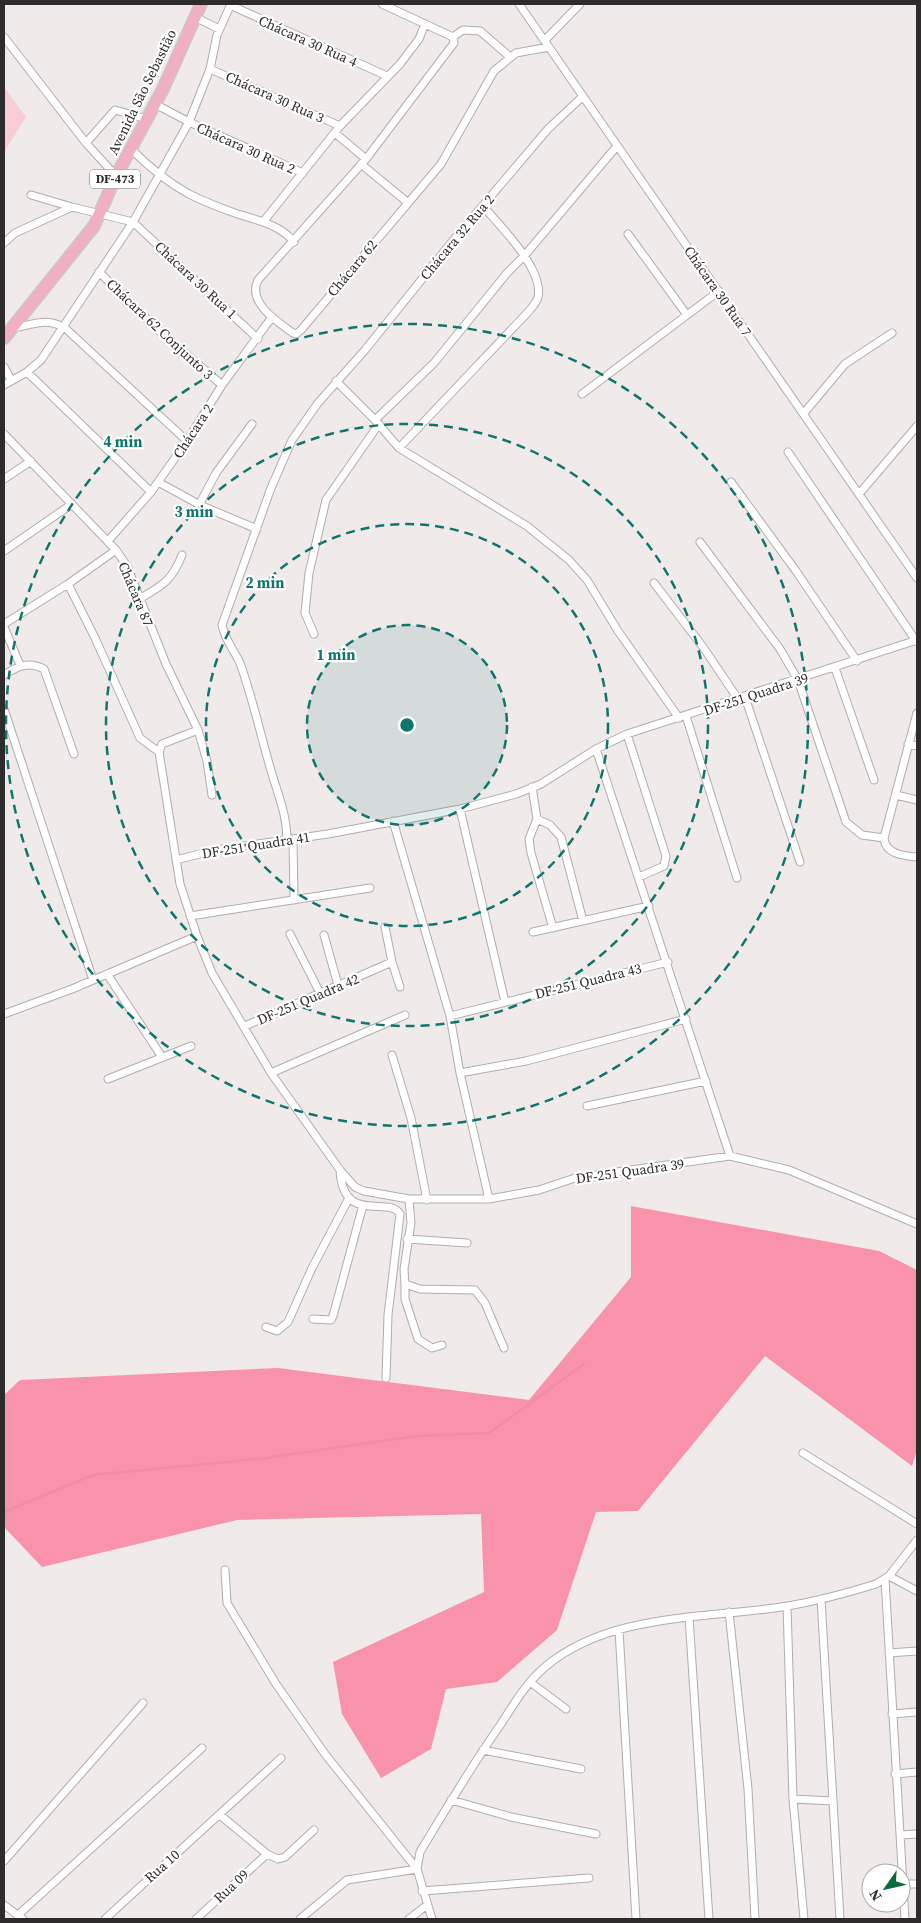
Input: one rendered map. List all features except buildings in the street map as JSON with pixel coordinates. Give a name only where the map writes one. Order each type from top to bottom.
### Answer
[{"type":"main road","name":"Avenida São Sebastião","points":[[4,338],[94,226],[116,176],[155,104],[201,4]]},
{"type":"street","name":"Chácara 62 Conjunto 3","points":[[4,385],[27,372],[41,360],[133,222],[158,175],[190,122],[210,68],[219,29],[230,4]]},
{"type":"street","name":"Chácara 30 Rua 4","points":[[230,4],[387,76]]},
{"type":"street","points":[[382,4],[453,37]]},
{"type":"street","name":"Chácara 30 Rua 7","points":[[519,4],[917,578]]},
{"type":"street","points":[[453,37],[463,30],[480,31],[509,56],[547,43],[580,4]]},
{"type":"street","points":[[195,17],[219,29]]},
{"type":"street","points":[[263,222],[340,126],[410,52],[425,24]]},
{"type":"street","points":[[4,37],[86,143],[116,176]]},
{"type":"street","points":[[272,317],[255,296],[255,287],[258,280],[364,162],[451,48],[454,43],[453,37]]},
{"type":"street","name":"Chácara 62","points":[[272,317],[296,334],[441,164],[454,145],[480,92],[494,71],[509,56]]},
{"type":"street","name":"Chácara 30 Rua 3","points":[[210,68],[340,126]]},
{"type":"street","name":"Chácara 32 Rua 2","points":[[294,900],[290,840],[285,811],[272,776],[259,724],[239,662],[226,640],[222,625],[271,488],[292,440],[336,382],[365,350],[548,129],[582,97]]},
{"type":"street","name":"Chácara 30 Rua 2","points":[[155,104],[190,122],[303,173]]},
{"type":"street","points":[[86,143],[115,110],[147,120]]},
{"type":"street","points":[[335,133],[407,202]]},
{"type":"street","points":[[314,634],[306,614],[309,573],[326,500],[377,422],[434,363],[507,273],[525,256],[616,146]]},
{"type":"street","points":[[131,149],[158,175],[188,193],[227,211],[277,228],[294,242]]},
{"type":"street","points":[[30,195],[99,215],[133,222]]},
{"type":"street","points":[[399,448],[533,306],[538,296],[538,283],[525,256],[483,206]]},
{"type":"street","points":[[4,243],[15,233],[72,207]]},
{"type":"street","name":"Chácara 30 Rua 1","points":[[133,222],[258,339]]},
{"type":"street","points":[[628,234],[687,315]]},
{"type":"street","name":"Chácara 62 Conjunto 3","points":[[99,272],[157,329],[222,385]]},
{"type":"street","points":[[582,394],[719,291]]},
{"type":"street","name":"Chácara 2","points":[[108,541],[152,492],[222,385],[258,339],[272,317]]},
{"type":"street","points":[[13,328],[44,320],[64,327],[187,441]]},
{"type":"street","points":[[804,413],[846,364],[892,333]]},
{"type":"street","points":[[4,367],[11,380]]},
{"type":"street","points":[[27,372],[152,492]]},
{"type":"street","points":[[336,382],[377,422],[399,448],[527,526],[569,560],[587,580],[618,631],[682,717],[737,878]]},
{"type":"street","points":[[199,505],[216,473],[252,424]]},
{"type":"street","points":[[859,494],[917,426]]},
{"type":"street","name":"Chácara 87","points":[[4,434],[108,541],[127,566],[166,664],[198,730],[207,761],[212,795]]},
{"type":"street","points":[[788,452],[917,641]]},
{"type":"street","points":[[4,479],[31,461]]},
{"type":"street","points":[[158,482],[199,505],[257,529]]},
{"type":"street","points":[[731,482],[857,661]]},
{"type":"street","points":[[4,551],[72,504]]},
{"type":"street","points":[[700,542],[780,649],[798,680],[846,822],[862,835],[884,838]]},
{"type":"street","points":[[20,666],[4,626],[116,550]]},
{"type":"street","points":[[139,599],[164,584],[176,572],[182,555]]},
{"type":"street","points":[[654,583],[741,698],[800,862]]},
{"type":"street","points":[[68,584],[95,638],[140,738],[159,752]]},
{"type":"street","name":"DF-251 Quadra 39","points":[[596,749],[627,734],[917,641]]},
{"type":"street","points":[[4,675],[20,666],[34,664],[44,669],[74,754]]},
{"type":"street","points":[[835,668],[874,780]]},
{"type":"street","points":[[4,709],[93,980]]},
{"type":"street","points":[[917,714],[884,843],[892,852],[917,857]]},
{"type":"street","points":[[198,730],[162,744],[159,752],[176,860],[197,936],[224,995],[245,1026]]},
{"type":"street","points":[[627,734],[666,856],[666,863],[660,869],[639,877]]},
{"type":"street","points":[[908,744],[917,746]]},
{"type":"street","points":[[596,749],[668,962],[730,1156]]},
{"type":"street","name":"DF-251 Quadra 41","points":[[176,860],[215,850],[290,840],[460,809],[532,787],[561,772],[596,749]]},
{"type":"street","points":[[532,787],[537,819],[529,839],[530,853],[553,928]]},
{"type":"street","points":[[896,795],[917,800]]},
{"type":"street","points":[[460,809],[505,1002]]},
{"type":"street","points":[[537,819],[550,825],[561,837],[583,921]]},
{"type":"street","points":[[393,821],[450,1016],[460,1073],[489,1199]]},
{"type":"street","points":[[190,916],[370,888]]},
{"type":"street","points":[[533,932],[649,906]]},
{"type":"street","points":[[385,927],[392,962],[400,987]]},
{"type":"street","points":[[290,934],[320,993]]},
{"type":"street","points":[[324,935],[338,986]]},
{"type":"street","points":[[4,1014],[93,980],[197,936]]},
{"type":"street","name":"DF-251 Quadra 42","points":[[271,1073],[245,1026],[392,962]]},
{"type":"street","name":"DF-251 Quadra 43","points":[[450,1016],[668,962]]},
{"type":"street","points":[[107,974],[162,1057]]},
{"type":"street","points":[[271,1073],[405,1015]]},
{"type":"street","points":[[460,1073],[526,1061],[686,1019]]},
{"type":"street","points":[[108,1079],[191,1046]]},
{"type":"street","points":[[392,1055],[411,1118],[427,1200]]},
{"type":"street","name":"DF-251 Quadra 39","points":[[271,1073],[340,1170],[356,1186],[364,1191],[410,1199],[489,1199],[538,1190],[575,1178],[730,1156],[790,1170],[917,1224]]},
{"type":"street","points":[[588,1106],[706,1080]]},
{"type":"street","points":[[340,1170],[343,1188],[349,1198],[363,1204],[394,1208],[400,1214],[389,1305],[386,1378]]},
{"type":"street","points":[[266,1327],[278,1331],[288,1322],[312,1268],[349,1198]]},
{"type":"street","points":[[410,1199],[411,1223],[407,1239],[405,1299],[418,1339],[432,1348],[442,1345]]},
{"type":"street","points":[[312,1319],[326,1321],[331,1320],[333,1316],[363,1204]]},
{"type":"street","points":[[407,1239],[467,1243]]},
{"type":"street","points":[[404,1284],[420,1288],[476,1290],[486,1303],[504,1348]]},
{"type":"street","points":[[804,1453],[917,1524]]},
{"type":"street","points":[[416,1869],[420,1852],[451,1800],[530,1682],[545,1667],[568,1651],[586,1641],[619,1630],[689,1617],[787,1606],[876,1584],[887,1578],[917,1540]]},
{"type":"street","points":[[225,1570],[228,1603],[276,1684],[320,1748],[416,1869],[432,1919]]},
{"type":"street","points":[[887,1578],[917,1591]]},
{"type":"street","points":[[887,1578],[895,1774],[903,1863]]},
{"type":"street","points":[[821,1599],[840,1919]]},
{"type":"street","points":[[787,1606],[793,1799],[804,1919]]},
{"type":"street","points":[[729,1612],[748,1789],[755,1919]]},
{"type":"street","points":[[689,1617],[709,1919]]},
{"type":"street","points":[[619,1630],[636,1919]]},
{"type":"street","points":[[889,1653],[917,1651]]},
{"type":"street","points":[[530,1682],[566,1709]]},
{"type":"street","points":[[4,1861],[143,1703]]},
{"type":"street","points":[[892,1714],[917,1712]]},
{"type":"street","points":[[4,1905],[20,1917],[202,1748]]},
{"type":"street","points":[[483,1750],[581,1769]]},
{"type":"street","name":"Rua 10","points":[[105,1919],[282,1758]]},
{"type":"street","points":[[895,1774],[917,1772]]},
{"type":"street","points":[[793,1799],[833,1801]]},
{"type":"street","points":[[451,1800],[511,1817],[596,1834]]},
{"type":"street","points":[[220,1814],[267,1854],[278,1859],[285,1857],[314,1830]]},
{"type":"street","points":[[901,1835],[917,1834]]},
{"type":"street","name":"Rua 09","points":[[196,1919],[267,1854]]},
{"type":"street","points":[[300,1919],[347,1880],[416,1869]]},
{"type":"street","points":[[422,1891],[589,1878]]},
{"type":"street","points":[[409,1919],[427,1905]]},
{"type":"shaded area","points":[[4,87],[26,117],[4,152]]},
{"type":"shaded area","points":[[631,1206],[879,1251],[917,1270],[917,1450],[912,1466],[765,1356],[638,1511],[596,1512],[557,1630],[497,1682],[446,1689],[431,1749],[381,1778],[342,1714],[333,1662],[484,1592],[481,1514],[237,1520],[42,1567],[4,1527],[4,1395],[20,1380],[278,1368],[529,1400],[631,1277]]},
{"type":"waterway","points":[[4,1512],[93,1475],[266,1458],[416,1436],[489,1433],[584,1364]]}]
